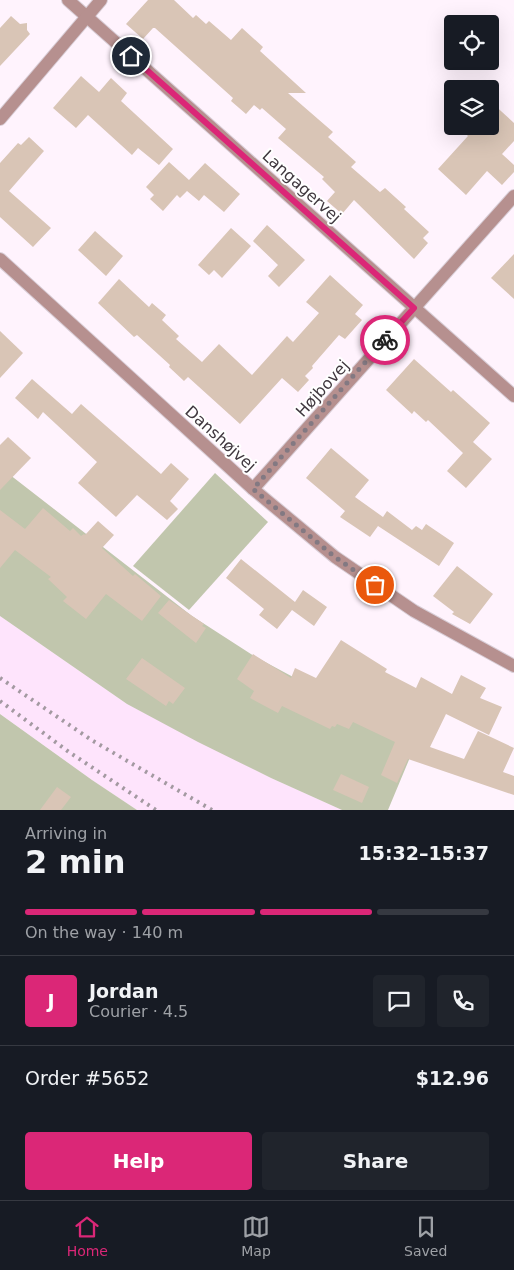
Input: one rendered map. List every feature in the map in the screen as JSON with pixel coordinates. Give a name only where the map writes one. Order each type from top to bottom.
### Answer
[{"type":"street","name":"Langagervej","points":[[68,0],[514,396]]},
{"type":"street","points":[[0,120],[101,0]]},
{"type":"street","name":"Højbovej","points":[[253,489],[514,196]]},
{"type":"street","name":"Danshøjvej","points":[[0,259],[253,489],[335,557],[414,611],[514,666]]},
{"type":"shaded area","points":[[0,616],[127,704],[271,778],[342,810],[137,810],[0,714]]},
{"type":"green space","points":[[5,471],[192,616],[254,656],[416,743],[388,810],[342,810],[198,742],[127,704],[0,616],[0,475]]},
{"type":"green space","points":[[215,473],[268,522],[189,610],[133,566]]},
{"type":"green space","points":[[0,714],[92,780],[137,810],[0,810]]},
{"type":"building","points":[[148,0],[174,0],[193,18],[196,15],[206,24],[209,21],[231,40],[242,28],[263,47],[260,51],[306,93],[288,93],[333,132],[328,137],[356,162],[351,167],[380,192],[385,188],[429,232],[423,238],[428,243],[414,259],[354,200],[342,214],[327,201],[335,192],[322,179],[324,177],[278,138],[286,129],[262,108],[260,110],[254,105],[246,114],[231,101],[233,98],[155,28],[143,39],[126,24]]},
{"type":"building","points":[[11,16],[20,24],[27,23],[27,30],[30,34],[0,66],[0,28]]},
{"type":"building","points":[[81,76],[99,92],[111,78],[127,93],[121,101],[173,149],[159,165],[138,148],[132,155],[88,115],[76,128],[53,108]]},
{"type":"building","points":[[499,109],[514,123],[514,141],[502,154],[514,165],[514,172],[502,185],[487,171],[466,195],[438,169],[468,136],[499,135]]},
{"type":"building","points":[[29,137],[44,151],[9,191],[51,228],[33,247],[0,217],[0,163],[18,143],[21,145]]},
{"type":"building","points":[[169,162],[189,180],[205,163],[240,194],[224,212],[204,195],[199,201],[187,191],[180,198],[177,195],[163,211],[150,199],[154,195],[146,187]]},
{"type":"building","points":[[267,225],[305,260],[279,287],[268,276],[278,265],[253,241]]},
{"type":"building","points":[[231,228],[251,246],[222,278],[214,270],[209,275],[198,265]]},
{"type":"building","points":[[95,231],[123,256],[106,276],[78,250]]},
{"type":"building","points":[[514,254],[514,299],[491,278]]},
{"type":"building","points":[[330,275],[363,305],[355,314],[362,320],[345,339],[339,335],[312,366],[313,368],[305,376],[309,380],[298,392],[282,378],[240,424],[188,377],[184,381],[169,367],[170,365],[137,335],[134,337],[98,303],[119,279],[149,307],[152,303],[166,315],[162,320],[179,336],[176,339],[202,362],[219,344],[252,375],[287,336],[293,342],[319,313],[306,302]]},
{"type":"building","points":[[0,331],[23,353],[0,378]]},
{"type":"building","points":[[414,359],[490,423],[473,442],[492,459],[466,488],[447,471],[463,453],[428,420],[426,422],[414,411],[412,414],[386,390]]},
{"type":"building","points":[[32,379],[72,414],[81,404],[161,474],[171,463],[189,479],[170,501],[178,509],[167,520],[137,495],[116,517],[78,483],[97,462],[43,412],[38,419],[15,398]]},
{"type":"building","points":[[8,437],[31,458],[0,490],[0,445]]},
{"type":"building","points":[[331,448],[369,480],[355,497],[383,517],[387,511],[412,530],[416,526],[422,530],[426,524],[454,543],[439,566],[378,526],[370,537],[340,517],[345,511],[306,478]]},
{"type":"building","points":[[43,508],[70,531],[73,528],[81,536],[85,535],[98,521],[114,535],[102,548],[133,576],[135,574],[161,596],[142,621],[106,594],[86,619],[63,601],[67,597],[48,579],[51,577],[15,550],[0,568],[0,510],[25,529]]},
{"type":"building","points":[[241,559],[295,602],[303,590],[327,607],[314,626],[292,610],[277,629],[259,615],[264,609],[226,578]]},
{"type":"building","points":[[457,566],[493,594],[470,624],[452,614],[454,612],[433,596]]},
{"type":"building","points":[[169,600],[204,624],[202,626],[206,628],[196,643],[158,613]]},
{"type":"building","points":[[341,640],[387,669],[385,672],[416,688],[421,677],[452,694],[461,675],[486,688],[480,698],[502,707],[489,735],[446,714],[430,747],[464,759],[478,731],[514,748],[503,772],[514,776],[514,795],[408,759],[397,783],[381,775],[395,742],[353,722],[349,729],[337,724],[330,729],[282,706],[278,713],[250,698],[254,691],[237,679],[253,654],[291,678],[295,668],[316,678]]},
{"type":"building","points":[[142,658],[185,688],[173,704],[169,701],[166,706],[126,679]]},
{"type":"building","points":[[341,774],[369,787],[362,803],[333,790]]},
{"type":"building","points":[[57,787],[71,797],[61,810],[40,810]]},
{"type":"railway","points":[[0,678],[93,741],[212,810]]},
{"type":"railway","points":[[0,701],[69,752],[156,810]]},
{"type":"way so far","points":[[375,585],[335,557],[253,489],[385,340]]},
{"type":"route","points":[[131,56],[414,308],[385,340]]}]
